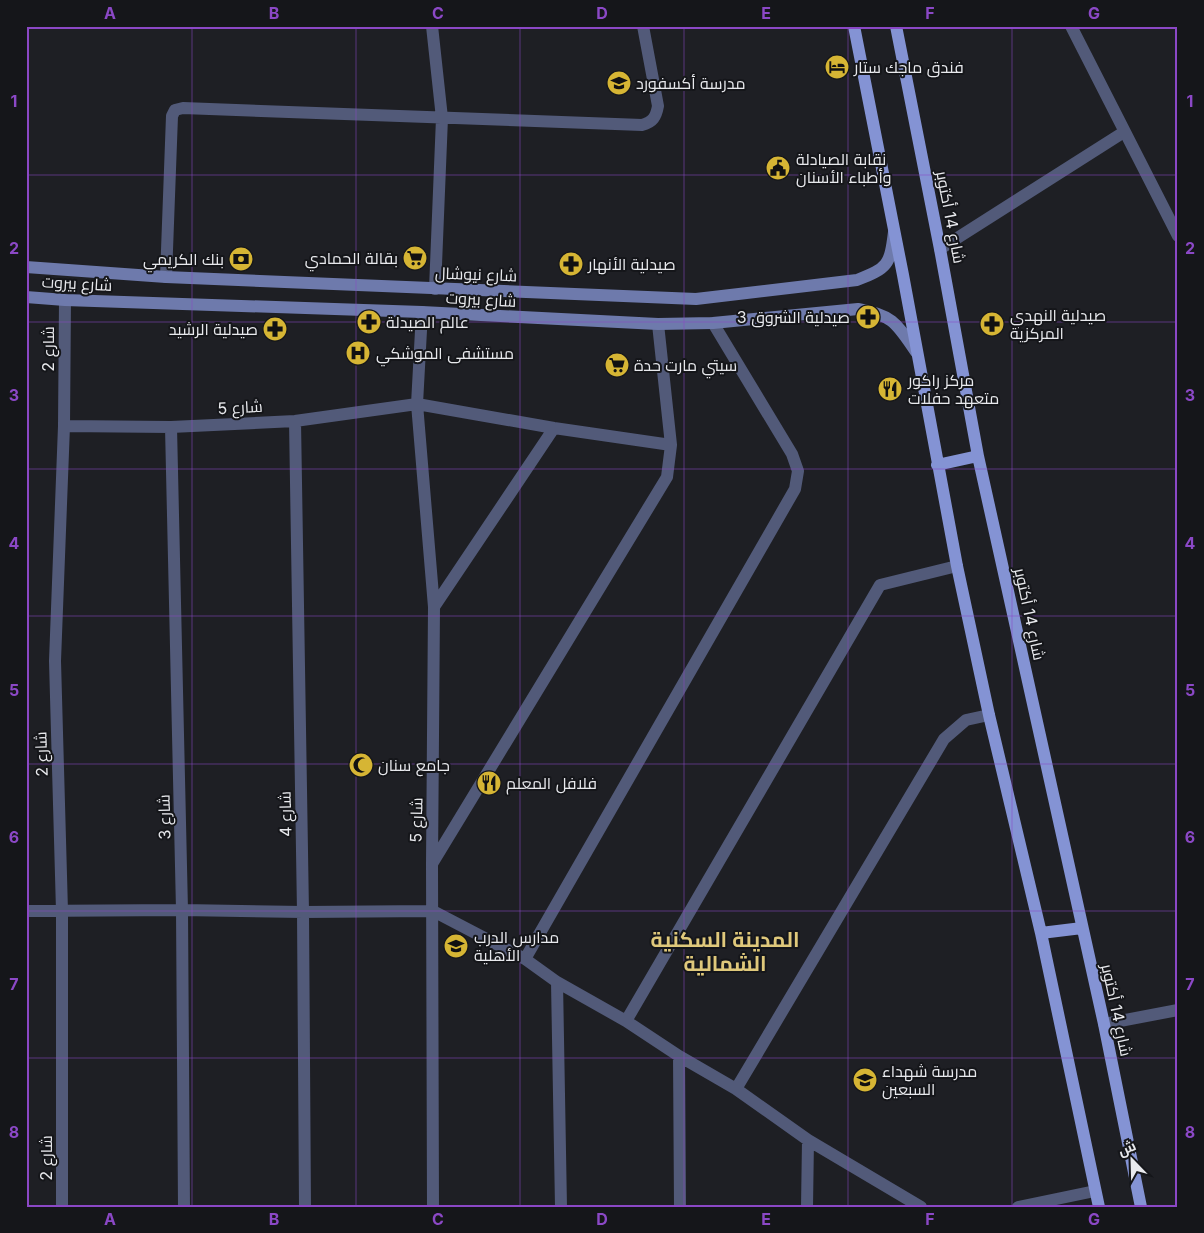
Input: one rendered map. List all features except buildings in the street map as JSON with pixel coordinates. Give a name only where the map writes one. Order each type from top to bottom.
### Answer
[{"type":"main road","points":[[854,26],[957,566],[989,715],[1042,933],[1098,1207]]},
{"type":"main road","name":"شارع 14 أكتوبر","points":[[896,26],[940,248],[978,456],[1104,1024],[1141,1207]]},
{"type":"main road","name":"شارع نيوشال","points":[[26,267],[166,277],[696,299],[857,280],[880,271],[886,266],[889,261],[894,232]]},
{"type":"main road","name":"شارع بيروت","points":[[26,297],[65,300],[422,312],[658,324],[713,324],[864,310],[876,312],[889,318],[902,331],[916,352]]},
{"type":"main road","points":[[937,465],[978,456]]},
{"type":"main road","points":[[1042,933],[1082,928]]},
{"type":"street","points":[[432,26],[442,118],[435,289]]},
{"type":"street","points":[[166,277],[172,116],[175,110],[183,108],[642,125],[654,120],[658,106],[643,26]]},
{"type":"street","points":[[1071,26],[1178,236]]},
{"type":"street","points":[[940,248],[1124,132]]},
{"type":"street","name":"شارع 2","points":[[62,1207],[62,911],[55,661],[64,426],[65,300]]},
{"type":"street","name":"شارع 5","points":[[422,312],[417,404],[434,607],[432,864],[433,1207]]},
{"type":"street","points":[[432,864],[667,477],[671,445],[658,324]]},
{"type":"street","points":[[525,959],[795,490],[798,471],[792,454],[713,324]]},
{"type":"street","name":"شارع 5","points":[[64,426],[171,427],[295,421],[417,404],[554,428],[671,445]]},
{"type":"street","name":"شارع 4","points":[[295,421],[303,912],[304,1207]]},
{"type":"street","name":"شارع 3","points":[[171,427],[182,910],[184,1207]]},
{"type":"street","points":[[434,607],[554,428]]},
{"type":"street","points":[[626,1021],[880,585],[957,566]]},
{"type":"street","points":[[736,1089],[944,739],[966,720],[989,715]]},
{"type":"street","points":[[26,912],[182,910],[303,912],[433,911],[525,959],[557,982],[626,1021],[679,1056],[736,1089],[808,1140],[921,1207]]},
{"type":"street","points":[[557,982],[561,1207]]},
{"type":"street","points":[[1104,1024],[1178,1010]]},
{"type":"street","points":[[679,1056],[680,1207]]},
{"type":"street","points":[[807,1207],[808,1140]]},
{"type":"street","points":[[1018,1207],[1095,1191]]},
{"type":"place","name":"فندق ماجك ستار","points":[[837,67]]},
{"type":"place","name":"مدرسة أكسفورد","points":[[619,83]]},
{"type":"place","name":"نقابة الصيادلة وأطباء الأسنان","points":[[778,168]]},
{"type":"place","name":"بقالة الحمادي","points":[[415,258]]},
{"type":"place","name":"بنك الكريمي","points":[[241,259]]},
{"type":"place","name":"صيدلية الأنهار","points":[[571,264]]},
{"type":"place","name":"صيدلية الشروق 3","points":[[868,317]]},
{"type":"place","name":"عالم الصيدلة","points":[[369,322]]},
{"type":"place","name":"صيدلية النهدي المركزية","points":[[992,324]]},
{"type":"place","name":"صيدلية الرشيد","points":[[275,329]]},
{"type":"place","name":"مستشفى الموشكي","points":[[358,353]]},
{"type":"place","name":"سيتي مارت حدة","points":[[617,365]]},
{"type":"place","name":"مركز راكور متعهد حفلات","points":[[890,389]]},
{"type":"place","name":"جامع سنان","points":[[361,765]]},
{"type":"place","name":"فلافل المعلم","points":[[489,783]]},
{"type":"place","name":"مدارس الدرب الأهلية","points":[[456,946]]},
{"type":"place","name":"مدرسة شهداء السبعين","points":[[865,1080]]},
{"type":"district","name":"المدينة السكنية الشمالية","points":[[725,951]]}]
